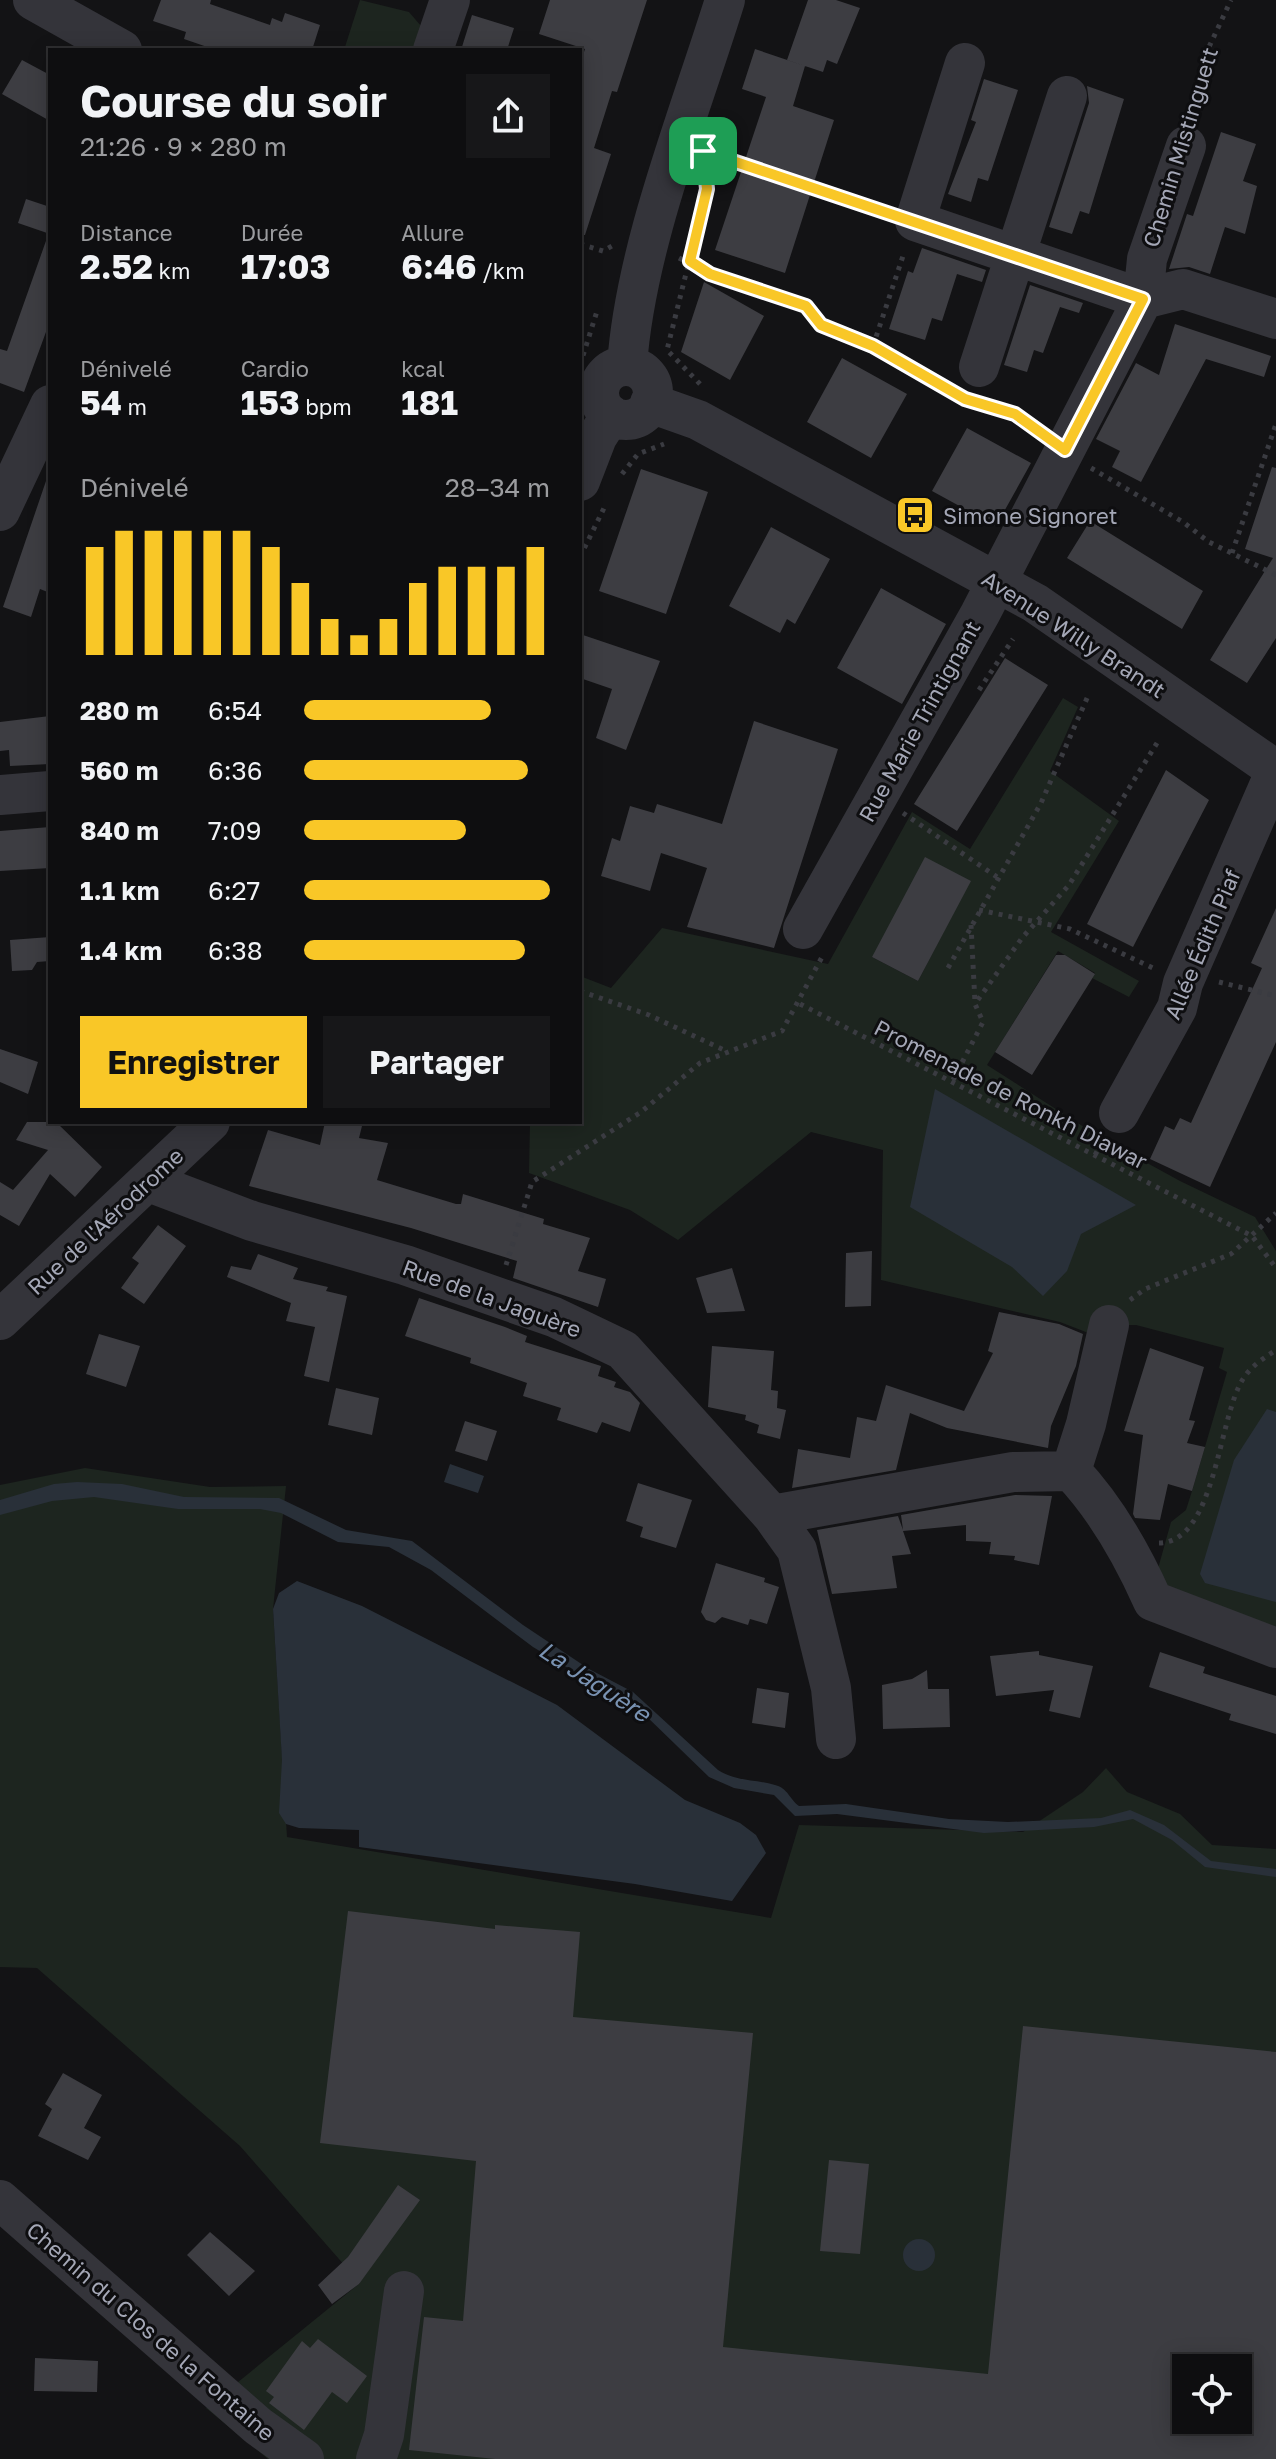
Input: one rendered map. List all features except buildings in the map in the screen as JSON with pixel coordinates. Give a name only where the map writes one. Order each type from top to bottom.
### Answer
[{"type":"street","points":[[33,0],[118,48]]},
{"type":"street","points":[[434,48],[450,0]]},
{"type":"street","points":[[627,366],[633,311],[647,249],[725,0]]},
{"type":"street","points":[[965,63],[915,221],[1143,299],[1183,289],[1276,319]]},
{"type":"street","points":[[979,367],[1067,96]]},
{"type":"street","name":"Chemin Mistinguett","points":[[1143,299],[1147,259],[1186,146]]},
{"type":"street","name":"Rue Marie Trintignant","points":[[803,929],[995,580],[1143,299]]},
{"type":"street","points":[[627,366],[649,378],[652,387],[650,403],[633,418],[611,415],[599,399],[599,389],[609,372],[627,366]]},
{"type":"street","name":"Avenue Willy Brandt","points":[[650,403],[698,420],[1035,603],[1276,770]]},
{"type":"street","points":[[0,511],[48,409]]},
{"type":"street","points":[[603,485],[597,437],[611,415]]},
{"type":"street","name":"Allée Édith Piaf","points":[[1119,1113],[1177,1008],[1185,979],[1276,770]]},
{"type":"street","points":[[0,795],[48,791]]},
{"type":"street","name":"Rue de l'Aérodrome","points":[[0,1320],[208,1124]]},
{"type":"street","name":"Rue de la Jaguère","points":[[149,1182],[252,1221],[405,1265],[496,1296],[554,1317],[623,1350],[772,1515],[797,1550],[831,1688],[836,1739]]},
{"type":"street","points":[[1071,1471],[1086,1424],[1109,1325]]},
{"type":"street","points":[[772,1515],[1013,1472],[1071,1471],[1093,1494],[1127,1548],[1153,1601],[1276,1648]]},
{"type":"street","name":"Chemin du Clos de la Fontaine","points":[[0,2200],[258,2426],[304,2459]]},
{"type":"street","points":[[376,2459],[384,2435],[404,2291]]},
{"type":"path","name":"Chemin Mistinguett","points":[[1186,146],[1209,47],[1231,0]]},
{"type":"path","points":[[704,139],[707,189],[667,350],[711,394]]},
{"type":"path","points":[[703,151],[915,221],[873,346]]},
{"type":"path","points":[[582,245],[603,251],[618,242]]},
{"type":"path","points":[[690,261],[710,274],[806,306],[821,325],[873,346],[965,399],[1015,414],[1113,484],[1276,575]]},
{"type":"path","points":[[1232,553],[1276,424]]},
{"type":"path","points":[[582,551],[603,485],[638,454],[660,445],[677,444]]},
{"type":"path","points":[[948,968],[1041,803],[1088,696]]},
{"type":"path","points":[[975,1004],[1035,924],[1069,885],[1157,743]]},
{"type":"path","points":[[902,812],[997,877]]},
{"type":"path","points":[[979,910],[1070,929],[1185,979],[1276,996]]},
{"type":"path","points":[[953,1080],[983,1022],[975,1004],[971,924]]},
{"type":"path","points":[[582,992],[649,1015],[727,1051]]},
{"type":"path","name":"Promenade de Ronkh Diawar","points":[[496,1296],[532,1182],[641,1112],[688,1070],[727,1051],[782,1031],[800,1004],[1252,1236],[1276,1268]]},
{"type":"path","points":[[1109,1325],[1125,1303],[1145,1289],[1231,1254],[1276,1213]]},
{"type":"path","points":[[1127,1548],[1169,1543],[1193,1525],[1207,1494],[1231,1405],[1244,1379],[1259,1361],[1276,1350]]},
{"type":"shaded area","points":[[360,0],[409,12],[427,33],[421,48],[345,48]]},
{"type":"shaded area","points":[[1063,698],[1078,707],[1050,771],[1119,821],[1051,932],[1139,981],[1129,997],[1092,978],[1095,973],[1058,951],[987,1065],[1098,1136],[1255,1217],[1276,1251],[1276,1636],[1154,1583],[1171,1522],[1186,1510],[1192,1491],[1227,1372],[1219,1368],[1224,1348],[1136,1325],[1100,1325],[1091,1334],[1060,1322],[881,1280],[883,1150],[811,1132],[678,1240],[630,1210],[529,1173],[530,1124],[582,1124],[582,977],[611,988],[662,928],[828,964],[912,812],[970,849]],"holes":[[[970,881],[918,981],[872,957]]]},
{"type":"shaded area","points":[[85,1468],[210,1487],[286,1486],[273,1609],[287,1837],[771,1918],[799,1825],[1023,1832],[1083,1792],[1106,1768],[1127,1792],[1180,1814],[1212,1845],[1276,1849],[1276,2459],[268,2459],[206,2408],[360,2283],[240,2146],[37,1968],[0,1967],[0,1485]]},
{"type":"water","points":[[935,1089],[1136,1205],[1081,1234],[1067,1271],[1043,1296],[1012,1267],[910,1207]]},
{"type":"water","points":[[1267,1409],[1276,1412],[1276,1602],[1205,1583],[1200,1574],[1234,1460]]},
{"type":"water","points":[[450,1464],[484,1476],[478,1493],[444,1482]]},
{"type":"water","name":"La Jaguère","points":[[54,1484],[122,1484],[184,1497],[279,1498],[346,1530],[412,1541],[523,1625],[589,1669],[633,1692],[718,1770],[732,1777],[779,1787],[799,1806],[846,1804],[949,1819],[1008,1822],[1101,1818],[1130,1810],[1164,1825],[1211,1861],[1276,1869],[1276,1877],[1205,1867],[1172,1840],[1133,1819],[1094,1827],[984,1833],[837,1814],[795,1816],[774,1795],[734,1788],[709,1777],[643,1713],[533,1647],[431,1570],[389,1547],[338,1542],[281,1513],[260,1509],[178,1509],[94,1497],[52,1501],[0,1515],[0,1500]]},
{"type":"water","points":[[297,1581],[362,1606],[557,1705],[685,1800],[740,1823],[756,1835],[766,1853],[732,1901],[635,1884],[359,1847],[359,1830],[299,1828],[286,1824],[279,1813],[282,1760],[273,1609],[279,1593]]},
{"type":"water","points":[[919,2239],[931,2243],[935,2255],[931,2267],[919,2271],[907,2267],[903,2255],[907,2243]]},
{"type":"place","name":"Simone Signoret","points":[[915,515]]},
{"type":"route","points":[[703,151],[1143,299],[1065,450],[1015,414],[965,399],[873,346],[821,325],[806,306],[710,274],[690,261],[707,189],[703,151]]}]
